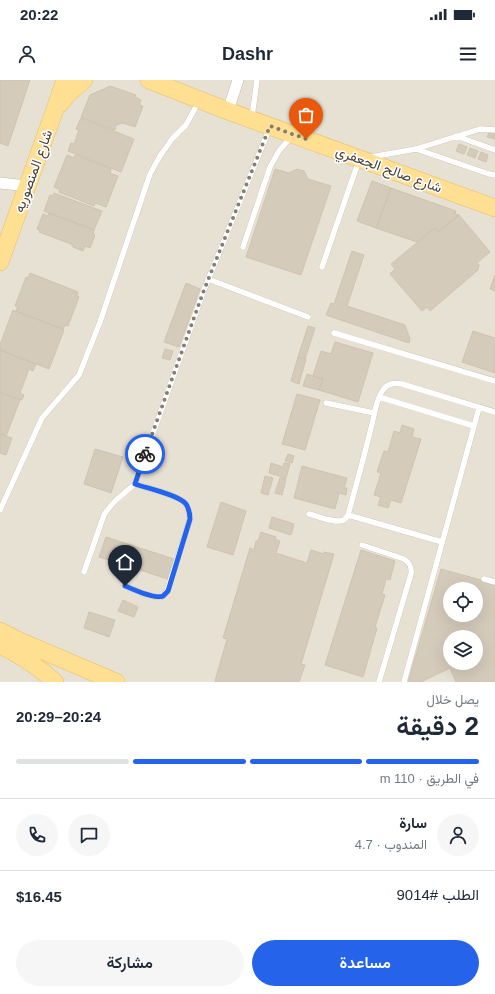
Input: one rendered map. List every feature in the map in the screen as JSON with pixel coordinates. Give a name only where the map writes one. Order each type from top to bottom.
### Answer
[{"type":"main road","name":"شارع المنصوريه","points":[[0,262],[65,80]]},
{"type":"main road","points":[[54,112],[68,94],[84,80]]},
{"type":"main road","name":"شارع صالح الجعفري","points":[[149,80],[228,111],[495,208]]},
{"type":"main road","points":[[0,631],[12,647],[44,671],[55,682]]},
{"type":"main road","points":[[12,647],[116,682]]},
{"type":"street","points":[[228,111],[238,80]]},
{"type":"street","points":[[0,183],[27,186]]},
{"type":"lane","points":[[251,119],[257,80]]},
{"type":"lane","points":[[0,510],[42,418],[79,375],[100,322],[150,174],[160,156],[186,125],[200,100]]},
{"type":"lane","points":[[84,572],[104,515],[115,500],[135,484],[208,279],[270,126]]},
{"type":"lane","points":[[322,267],[359,158],[416,149],[480,129],[495,130]]},
{"type":"lane","points":[[243,247],[270,167],[279,151],[293,134]]},
{"type":"lane","points":[[456,136],[495,150]]},
{"type":"lane","points":[[416,149],[495,175]]},
{"type":"lane","points":[[208,279],[308,317]]},
{"type":"lane","points":[[334,332],[495,381]]},
{"type":"lane","points":[[309,514],[334,521],[344,519],[348,515],[374,413],[382,390],[387,385],[394,383],[402,384],[495,412]]},
{"type":"lane","points":[[379,397],[474,426]]},
{"type":"lane","points":[[326,403],[374,413]]},
{"type":"lane","points":[[404,682],[479,408]]},
{"type":"lane","points":[[125,586],[158,598],[164,596],[168,591],[190,519],[188,507],[179,498],[135,484]]},
{"type":"lane","points":[[348,515],[442,542]]},
{"type":"lane","points":[[362,545],[404,559],[412,568],[379,682]]},
{"type":"lane","points":[[484,580],[495,582]]},
{"type":"shaded area","points":[[0,80],[495,80],[495,682],[0,682]]},
{"type":"building","points":[[0,80],[30,80],[8,146],[0,143]]},
{"type":"building","points":[[110,86],[136,95],[135,97],[141,100],[139,105],[143,106],[135,127],[123,123],[116,125],[115,130],[81,117],[90,95]]},
{"type":"building","points":[[81,118],[134,139],[121,172],[68,151],[71,143],[74,144],[79,130],[76,129]]},
{"type":"building","points":[[490,130],[495,132],[495,139],[487,137]]},
{"type":"building","points":[[459,144],[467,147],[464,154],[456,151]]},
{"type":"building","points":[[470,148],[478,151],[475,158],[467,155]]},
{"type":"building","points":[[481,152],[488,155],[486,162],[478,159]]},
{"type":"building","points":[[67,155],[74,158],[75,155],[111,169],[110,173],[118,176],[106,207],[95,203],[94,206],[59,192],[60,190],[54,187]]},
{"type":"building","points":[[275,169],[289,173],[297,169],[304,171],[308,179],[331,186],[301,275],[246,257]]},
{"type":"building","points":[[372,181],[391,188],[376,228],[357,221]]},
{"type":"building","points":[[391,188],[456,211],[455,214],[459,215],[438,232],[435,228],[417,242],[376,228]]},
{"type":"building","points":[[54,193],[102,211],[94,230],[44,211],[50,195],[53,196]]},
{"type":"building","points":[[49,213],[94,230],[93,234],[95,235],[90,248],[85,246],[83,251],[73,247],[71,244],[39,232],[40,230],[37,229],[43,214],[48,216]]},
{"type":"building","points":[[459,215],[490,252],[477,263],[479,265],[478,270],[430,311],[427,307],[422,311],[390,274],[395,269],[391,264],[435,228],[438,232]]},
{"type":"building","points":[[352,251],[364,255],[347,306],[405,325],[410,339],[409,343],[326,315],[331,303],[334,304]]},
{"type":"building","points":[[30,273],[78,292],[77,296],[79,297],[68,326],[65,325],[63,329],[16,311],[18,306],[15,306],[26,277],[28,278]]},
{"type":"building","points":[[495,275],[495,291],[490,289]]},
{"type":"building","points":[[186,283],[200,289],[179,347],[164,342]]},
{"type":"building","points":[[13,310],[64,330],[49,369],[0,350],[0,345]]},
{"type":"building","points":[[308,326],[315,328],[305,359],[298,357]]},
{"type":"building","points":[[473,331],[495,338],[495,373],[462,362]]},
{"type":"building","points":[[335,342],[373,353],[358,402],[319,390],[323,379],[313,376],[321,351],[331,354]]},
{"type":"building","points":[[165,349],[173,351],[170,360],[162,358]]},
{"type":"building","points":[[0,350],[36,364],[33,371],[29,369],[20,393],[24,395],[22,400],[0,392]]},
{"type":"building","points":[[298,357],[306,359],[299,384],[291,381]]},
{"type":"building","points":[[307,374],[323,379],[319,390],[303,386]]},
{"type":"building","points":[[0,393],[20,400],[6,436],[0,433]]},
{"type":"building","points":[[297,394],[320,400],[305,450],[282,444]]},
{"type":"building","points":[[402,425],[414,429],[412,437],[421,439],[401,503],[391,500],[388,508],[378,505],[381,497],[374,495],[381,473],[377,472],[384,451],[388,452],[394,431],[400,433]]},
{"type":"building","points":[[0,434],[12,438],[6,455],[0,453]]},
{"type":"building","points":[[95,449],[123,457],[111,493],[84,484]]},
{"type":"building","points":[[288,454],[294,456],[292,463],[285,461]]},
{"type":"building","points":[[271,463],[283,467],[284,463],[290,464],[286,478],[269,473]]},
{"type":"building","points":[[302,466],[347,478],[344,488],[347,488],[346,495],[339,493],[335,509],[294,498]]},
{"type":"building","points":[[265,476],[273,478],[268,495],[261,493]]},
{"type":"building","points":[[280,478],[286,479],[282,495],[275,493]]},
{"type":"building","points":[[221,502],[246,511],[233,555],[207,547]]},
{"type":"building","points":[[272,517],[294,524],[291,535],[269,528]]},
{"type":"building","points":[[261,532],[276,537],[275,539],[280,541],[276,553],[307,563],[311,550],[324,554],[324,552],[334,554],[301,664],[305,665],[299,682],[217,682],[215,681],[227,639],[223,638],[250,548],[254,550],[256,541],[258,541]]},
{"type":"building","points":[[106,537],[177,560],[171,580],[99,557]]},
{"type":"building","points":[[361,550],[395,561],[390,580],[386,579],[382,594],[385,595],[375,627],[377,628],[363,677],[325,665]]},
{"type":"building","points":[[441,569],[495,584],[495,681],[456,682],[451,670],[483,670],[483,630],[443,630],[443,670],[446,670],[421,682],[408,682]]},
{"type":"building","points":[[123,600],[138,607],[134,617],[118,611]]},
{"type":"building","points":[[89,612],[115,620],[109,637],[84,628]]},
{"type":"way so far","points":[[145,454],[204,290],[270,126],[306,139]]},
{"type":"route","points":[[125,586],[158,598],[164,596],[168,591],[190,519],[186,504],[179,498],[135,484],[145,454]]}]
